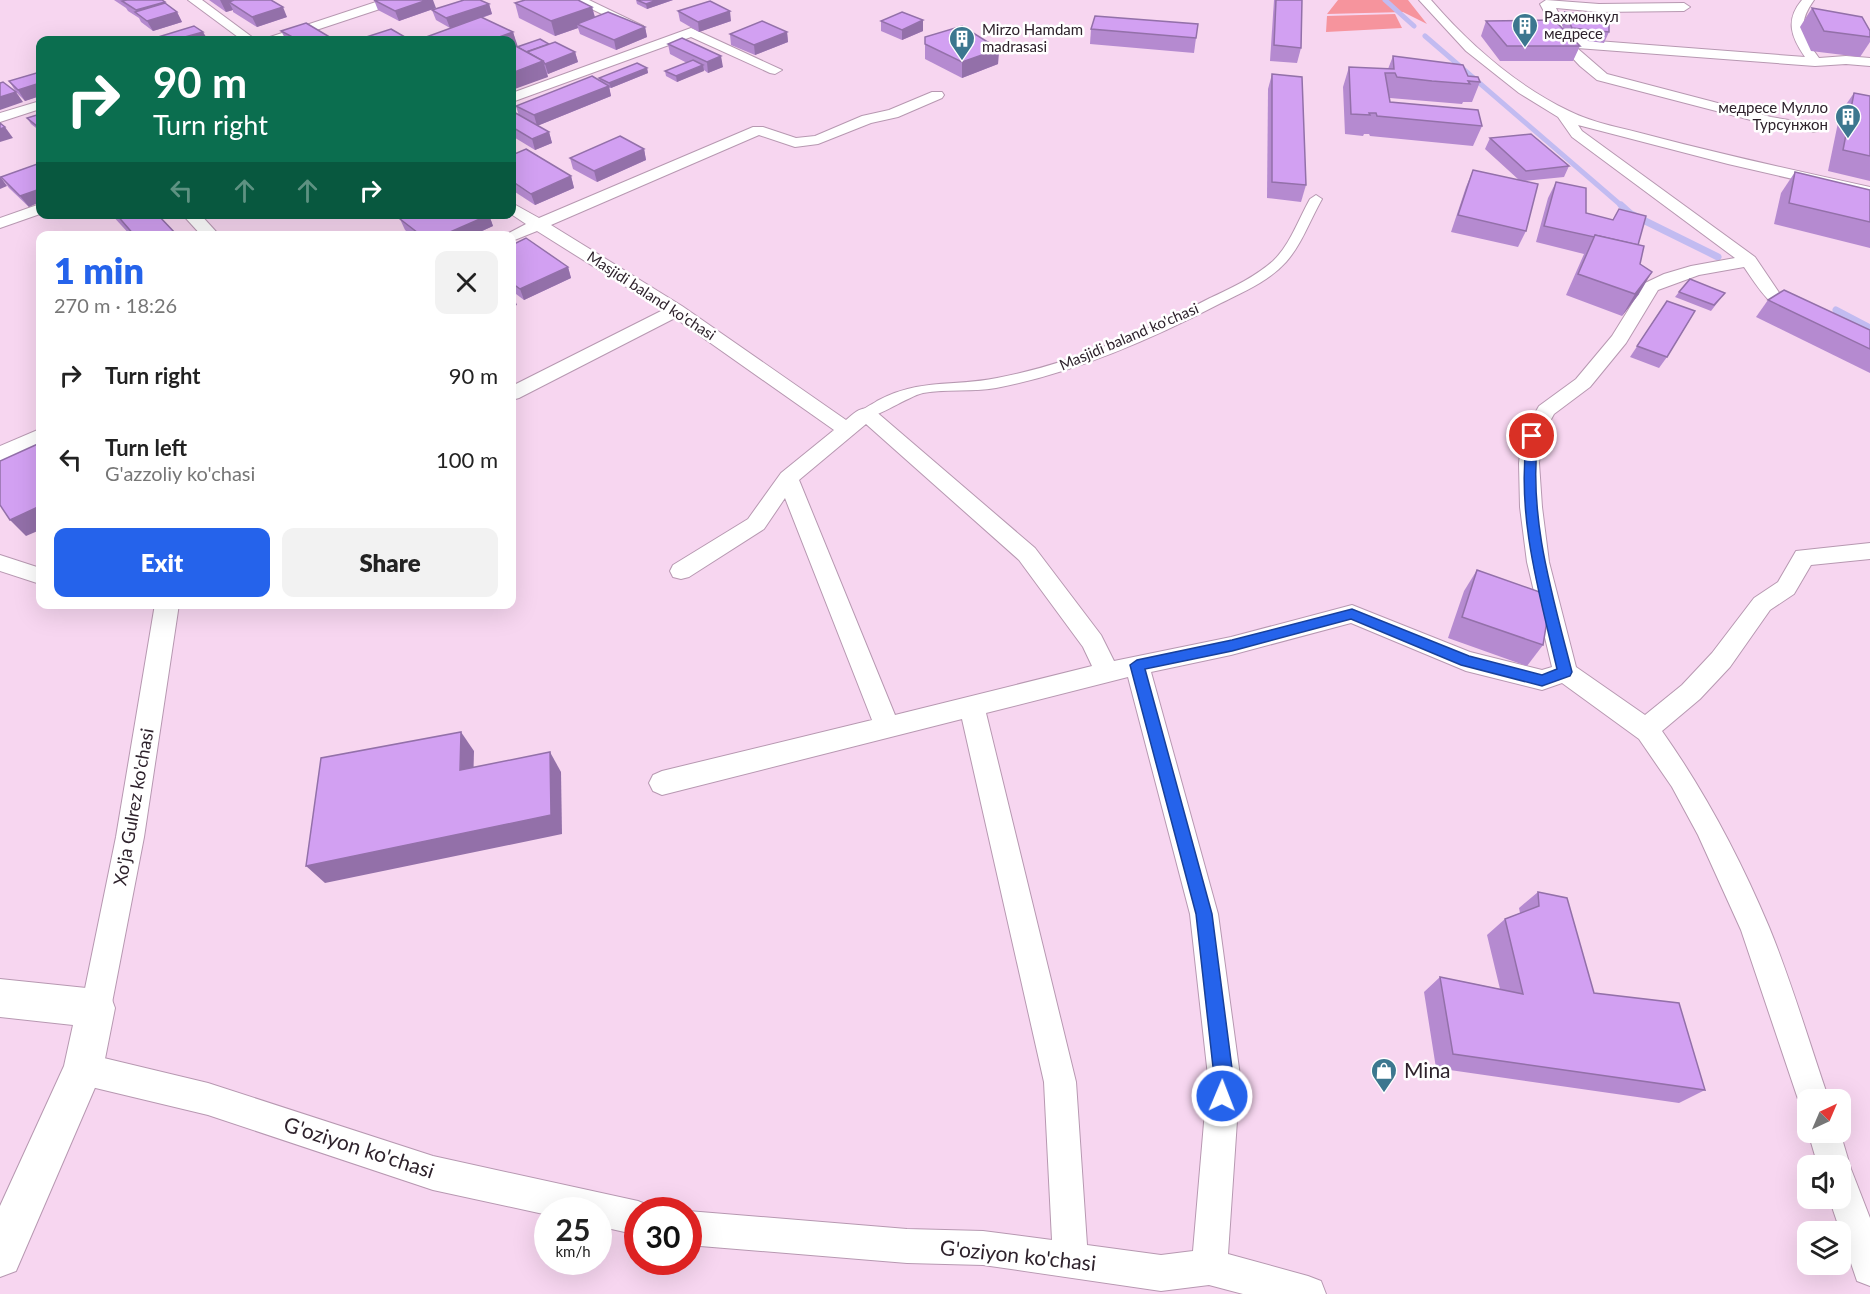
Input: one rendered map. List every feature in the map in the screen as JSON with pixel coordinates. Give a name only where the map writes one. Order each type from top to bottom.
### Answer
[{"type":"street","points":[[194,0],[243,36]]},
{"type":"street","points":[[287,36],[394,0]]},
{"type":"street","points":[[579,0],[668,40]]},
{"type":"street","points":[[1425,0],[1452,32],[1502,73],[1563,113],[1592,124],[1696,153],[1870,192]]},
{"type":"street","points":[[1543,2],[1599,8],[1683,8],[1674,0]]},
{"type":"street","points":[[1808,0],[1800,9],[1796,20],[1799,38],[1815,62]]},
{"type":"street","points":[[1543,2],[1554,12],[1560,36],[1583,62],[1602,76],[1770,121],[1815,128]]},
{"type":"street","points":[[516,97],[691,32],[775,70]]},
{"type":"street","points":[[1452,32],[1474,32]]},
{"type":"street","points":[[1560,36],[1815,62],[1846,60],[1870,62]]},
{"type":"street","points":[[516,234],[758,130],[795,143],[818,140],[867,119],[893,114],[936,95]]},
{"type":"street","points":[[0,118],[36,106]]},
{"type":"street","points":[[1563,113],[1577,134],[1749,261],[1774,298],[1817,319]]},
{"type":"street","name":"Masjidi baland ko'chasi","points":[[866,414],[892,398],[927,388],[994,383],[1060,368],[1186,316],[1246,285],[1277,264],[1290,246],[1316,199]]},
{"type":"street","points":[[0,223],[36,210]]},
{"type":"street","name":"Masjidi baland ko'chasi","points":[[516,211],[676,310],[846,429]]},
{"type":"street","points":[[195,219],[207,231]]},
{"type":"street","points":[[1749,261],[1697,270],[1670,278],[1651,287],[1620,339],[1583,383],[1546,410],[1532,436],[1529,474],[1538,562],[1565,672],[1648,731],[1681,779],[1708,827],[1755,929],[1809,1089]]},
{"type":"street","points":[[516,392],[676,310]]},
{"type":"street","points":[[681,571],[756,524],[788,478],[866,414],[1027,554],[1093,642],[1107,673]]},
{"type":"street","points":[[0,454],[36,438]]},
{"type":"street","points":[[788,478],[887,727]]},
{"type":"street","points":[[1648,731],[1656,719],[1691,692],[1721,660],[1762,604],[1786,588],[1804,557],[1870,551]]},
{"type":"street","points":[[0,563],[36,575]]},
{"type":"street","name":"Xo'ja Gulrez ko'chasi","points":[[96,1008],[130,837],[166,609]]},
{"type":"street","points":[[662,783],[1137,665],[1232,646],[1352,614],[1466,661],[1542,680],[1565,672]]},
{"type":"street","points":[[1137,665],[1204,914],[1220,1041],[1224,1076],[1209,1267]]},
{"type":"street","points":[[972,706],[1060,1082],[1071,1261]]},
{"type":"street","points":[[0,998],[96,1008],[83,1069],[0,1255]]},
{"type":"street","name":"G'oziyon ko'chasi","points":[[83,1069],[207,1099],[433,1173],[624,1215]]},
{"type":"street","points":[[1850,1209],[1870,1268]]},
{"type":"street","name":"G'oziyon ko'chasi","points":[[702,1229],[907,1246],[983,1248],[1161,1273],[1209,1267],[1308,1294]]},
{"type":"shaded area","points":[[1338,0],[1408,0],[1427,24],[1403,12],[1327,14]]},
{"type":"shaded area","points":[[1395,14],[1402,28],[1326,32],[1327,16]]},
{"type":"building","points":[[162,0],[165,2],[136,10],[122,1]]},
{"type":"building","points":[[271,0],[283,7],[252,17],[229,2]]},
{"type":"building","points":[[374,0],[427,0],[395,11]]},
{"type":"building","points":[[464,0],[480,0],[489,4],[446,18],[432,10]]},
{"type":"building","points":[[525,0],[578,0],[592,7],[551,21],[515,3]]},
{"type":"building","points":[[637,0],[657,0],[646,4]]},
{"type":"building","points":[[1276,0],[1302,0],[1301,48],[1274,45]]},
{"type":"building","points":[[710,1],[730,11],[698,22],[678,11]]},
{"type":"building","points":[[165,3],[177,12],[147,21],[135,12]]},
{"type":"building","points":[[1812,8],[1862,17],[1870,31],[1870,37],[1824,31]]},
{"type":"building","points":[[608,12],[645,27],[614,40],[577,24]]},
{"type":"building","points":[[902,12],[923,20],[902,30],[881,21]]},
{"type":"building","points":[[1565,12],[1609,19],[1609,32],[1572,28]]},
{"type":"building","points":[[1095,16],[1198,24],[1196,38],[1091,29]]},
{"type":"building","points":[[481,17],[513,32],[502,36],[429,36]]},
{"type":"building","points":[[1554,20],[1580,46],[1507,46],[1486,21]]},
{"type":"building","points":[[762,21],[787,32],[754,45],[730,34]]},
{"type":"building","points":[[306,23],[328,36],[290,36],[281,31]]},
{"type":"building","points":[[194,26],[203,32],[188,36],[162,36]]},
{"type":"building","points":[[962,26],[999,49],[962,62],[925,44],[925,37]]},
{"type":"building","points":[[391,29],[403,36],[369,36]]},
{"type":"building","points":[[682,38],[721,56],[707,62],[668,44]]},
{"type":"building","points":[[540,39],[549,44],[526,52],[517,47]]},
{"type":"building","points":[[555,42],[575,52],[545,64],[527,52]]},
{"type":"building","points":[[516,46],[543,61],[516,71]]},
{"type":"building","points":[[1393,56],[1463,65],[1468,76],[1478,77],[1480,82],[1468,81],[1470,84],[1432,81],[1397,77],[1395,73],[1385,73],[1390,102],[1478,110],[1482,126],[1377,116],[1376,113],[1351,114],[1349,67],[1394,69]]},
{"type":"building","points":[[693,60],[703,65],[676,76],[665,71]]},
{"type":"building","points":[[637,63],[647,68],[609,83],[599,78]]},
{"type":"building","points":[[36,73],[36,84],[18,90],[9,81]]},
{"type":"building","points":[[1272,74],[1302,77],[1306,185],[1272,182]]},
{"type":"building","points":[[592,76],[609,86],[534,115],[516,106]]},
{"type":"building","points":[[3,82],[16,92],[0,97],[0,83]]},
{"type":"building","points":[[1854,93],[1870,96],[1870,156],[1843,150]]},
{"type":"building","points":[[516,113],[549,132],[532,139],[516,129]]},
{"type":"building","points":[[36,115],[36,125],[27,118]]},
{"type":"building","points":[[1531,134],[1569,166],[1526,171],[1490,138]]},
{"type":"building","points":[[620,136],[644,149],[594,171],[570,158]]},
{"type":"building","points":[[526,149],[571,176],[531,194],[516,184],[516,153]]},
{"type":"building","points":[[36,164],[36,190],[20,196],[1,177]]},
{"type":"building","points":[[1473,170],[1538,184],[1526,231],[1458,215]]},
{"type":"building","points":[[1795,172],[1870,190],[1870,222],[1789,203]]},
{"type":"building","points":[[1556,182],[1586,188],[1586,213],[1613,220],[1619,209],[1646,216],[1638,245],[1544,226]]},
{"type":"building","points":[[120,219],[162,219],[173,231],[131,231]]},
{"type":"building","points":[[400,219],[480,219],[452,231],[416,231]]},
{"type":"building","points":[[1595,235],[1644,246],[1640,264],[1652,272],[1635,294],[1578,274]]},
{"type":"building","points":[[526,238],[568,267],[520,289],[516,286],[516,243]]},
{"type":"building","points":[[1690,279],[1725,293],[1714,305],[1679,292]]},
{"type":"building","points":[[1784,290],[1870,330],[1870,349],[1768,300]]},
{"type":"building","points":[[1667,301],[1695,311],[1667,357],[1637,346]]},
{"type":"building","points":[[36,445],[36,508],[10,520],[0,505],[0,461]]},
{"type":"building","points":[[1477,570],[1551,596],[1543,645],[1462,617]]},
{"type":"building","points":[[461,732],[460,770],[550,752],[551,815],[306,866],[321,758]]},
{"type":"building","points":[[1538,892],[1567,898],[1594,993],[1679,1003],[1705,1090],[1453,1054],[1440,977],[1523,994],[1505,919],[1539,906]]},
{"type":"waterway","points":[[1385,0],[1414,26]]},
{"type":"waterway","points":[[1425,36],[1623,207]]},
{"type":"waterway","points":[[1621,205],[1631,214],[1718,257]]},
{"type":"waterway","points":[[1836,310],[1870,328]]},
{"type":"place","name":"Рахмонкул медресе","points":[[1525,49]]},
{"type":"place","name":"Mirzo Hamdam madrasasi","points":[[962,62]]},
{"type":"place","name":"медресе Мулло Турсунжон","points":[[1848,140]]},
{"type":"place","name":"Mina","points":[[1384,1094]]},
{"type":"route","points":[[1222,1096],[1224,1076],[1204,914],[1137,665],[1232,646],[1352,614],[1466,661],[1542,680],[1565,672],[1538,562],[1531,507],[1529,464],[1532,436]]}]
